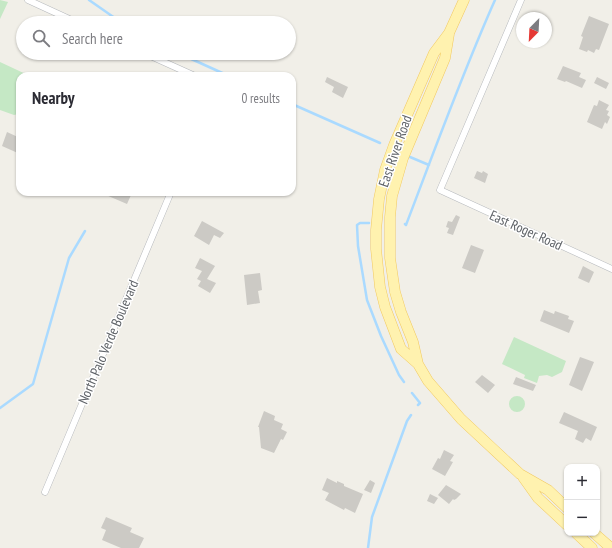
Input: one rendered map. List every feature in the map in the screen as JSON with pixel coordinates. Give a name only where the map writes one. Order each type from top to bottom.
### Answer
[{"type":"main road","name":"East River Road","points":[[464,0],[449,33],[434,53],[394,145],[382,181],[377,215],[377,267],[385,307],[401,349],[418,364],[428,381],[461,419],[520,474],[538,498],[564,522]]},
{"type":"main road","name":"East River Road","points":[[520,474],[548,490],[564,505]]},
{"type":"main road","points":[[579,536],[592,548]]},
{"type":"main road","points":[[597,536],[611,548]]},
{"type":"street","points":[[28,0],[63,16]]},
{"type":"street","name":"East Roger Road","points":[[521,0],[440,190],[612,269]]},
{"type":"street","points":[[160,60],[186,72]]},
{"type":"street","name":"North Palo Verde Boulevard","points":[[45,492],[169,196]]},
{"type":"green space","points":[[0,0],[8,2],[0,19]]},
{"type":"green space","points":[[0,62],[21,72],[16,72],[16,114],[0,110]]},
{"type":"green space","points":[[514,337],[566,361],[562,372],[552,377],[547,375],[539,376],[537,383],[524,378],[525,375],[502,364]]},
{"type":"green space","points":[[517,396],[523,398],[525,404],[523,410],[517,412],[511,410],[509,404],[511,398]]},
{"type":"building","points":[[589,16],[609,24],[599,50],[596,49],[594,53],[588,50],[587,52],[579,49],[583,37],[581,36]]},
{"type":"building","points":[[563,66],[581,73],[579,77],[586,80],[582,88],[557,79]]},
{"type":"building","points":[[327,77],[348,87],[343,98],[332,92],[334,87],[325,82]]},
{"type":"building","points":[[597,77],[609,83],[606,89],[594,83]]},
{"type":"building","points":[[599,100],[609,105],[606,110],[609,111],[607,115],[610,117],[607,124],[605,122],[602,129],[587,122],[594,105],[597,106]]},
{"type":"building","points":[[7,132],[16,136],[16,152],[2,146]]},
{"type":"building","points":[[477,171],[482,173],[483,171],[488,174],[485,183],[474,178]]},
{"type":"building","points":[[108,196],[131,196],[127,204]]},
{"type":"building","points":[[456,215],[460,217],[453,235],[447,233],[449,228],[446,227],[448,221],[452,222]]},
{"type":"building","points":[[202,221],[224,233],[220,238],[214,235],[209,245],[194,236]]},
{"type":"building","points":[[471,245],[484,250],[475,273],[462,268]]},
{"type":"building","points":[[200,258],[215,266],[207,279],[216,283],[210,293],[198,286],[201,281],[197,279],[202,271],[195,268]]},
{"type":"building","points":[[583,266],[594,272],[589,283],[578,278]]},
{"type":"building","points":[[260,273],[262,290],[258,291],[260,303],[247,305],[244,275]]},
{"type":"building","points":[[544,310],[554,314],[555,311],[569,316],[568,319],[574,321],[569,333],[540,321]]},
{"type":"building","points":[[580,357],[594,362],[582,391],[569,385]]},
{"type":"building","points":[[482,375],[495,385],[488,393],[475,382]]},
{"type":"building","points":[[516,377],[536,385],[533,391],[513,384]]},
{"type":"building","points":[[264,411],[275,416],[274,420],[283,424],[281,429],[287,432],[283,440],[281,439],[274,453],[261,448],[258,427]]},
{"type":"building","points":[[564,412],[597,427],[591,441],[586,438],[583,443],[575,439],[578,431],[559,423]]},
{"type":"building","points":[[444,450],[454,455],[450,461],[453,462],[445,476],[432,469],[438,458],[440,459]]},
{"type":"building","points":[[327,478],[337,483],[337,481],[344,484],[344,486],[363,494],[355,513],[345,508],[344,510],[325,500],[329,493],[322,490]]},
{"type":"building","points":[[370,480],[375,483],[371,493],[364,490]]},
{"type":"building","points":[[446,485],[461,494],[456,499],[453,499],[449,504],[438,495]]},
{"type":"building","points":[[430,494],[438,498],[434,504],[427,501]]},
{"type":"building","points":[[106,517],[132,528],[130,532],[144,538],[139,548],[121,548],[102,540],[106,530],[101,528]]},
{"type":"waterway","points":[[89,0],[112,16]]},
{"type":"waterway","points":[[405,224],[406,225],[460,84],[495,0]]},
{"type":"waterway","points":[[194,60],[220,72]]},
{"type":"waterway","points":[[296,106],[380,143]]},
{"type":"waterway","points":[[410,157],[429,165]]},
{"type":"waterway","points":[[369,223],[360,223],[357,225],[358,246],[367,300],[381,336],[399,375],[404,382]]},
{"type":"waterway","points":[[0,408],[33,384],[69,258],[85,231]]},
{"type":"waterway","points":[[412,393],[420,403],[418,405]]},
{"type":"waterway","points":[[368,548],[372,517],[407,421],[411,415]]}]
